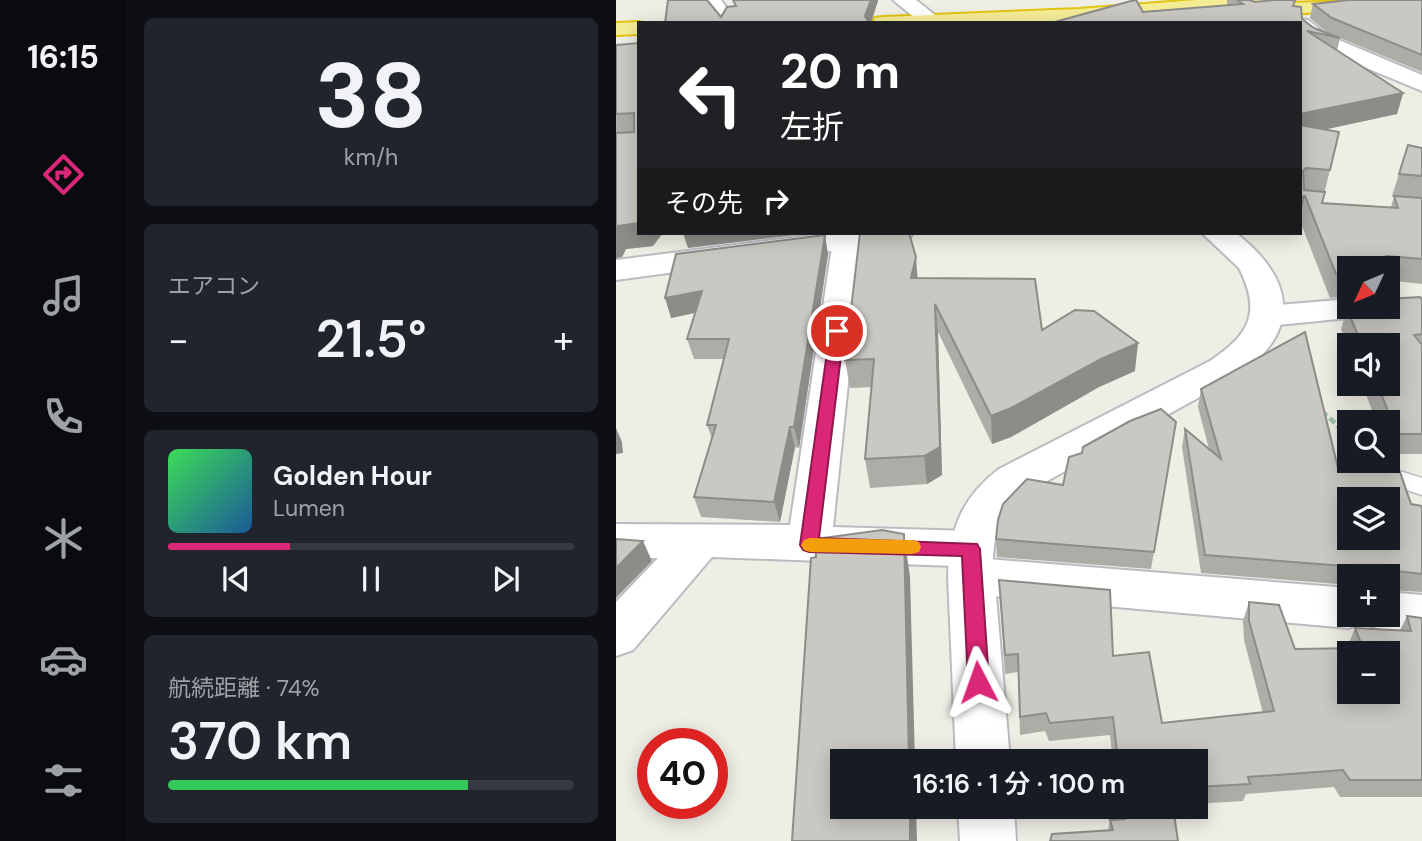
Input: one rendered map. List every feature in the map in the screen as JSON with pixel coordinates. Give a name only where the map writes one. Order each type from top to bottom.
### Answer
[{"type":"highway","points":[[1145,21],[1290,14],[1382,0]]},
{"type":"highway","points":[[978,21],[1290,14]]},
{"type":"highway","points":[[616,29],[637,28]]},
{"type":"highway","points":[[616,39],[637,38]]},
{"type":"street","points":[[710,0],[727,21]]},
{"type":"street","points":[[903,0],[933,21]]},
{"type":"street","points":[[1302,25],[1319,40],[1422,84]]},
{"type":"street","points":[[982,749],[971,562],[976,522],[990,499],[1040,464],[1238,359],[1259,340],[1268,316],[1267,302],[1256,270],[1250,261],[1219,235]]},
{"type":"street","points":[[616,270],[870,236],[809,545]]},
{"type":"street","points":[[1400,305],[1422,303]]},
{"type":"street","points":[[1268,316],[1337,310]]},
{"type":"street","points":[[616,635],[701,540]]},
{"type":"street","points":[[616,541],[701,540],[809,545],[1337,607]]},
{"type":"street","points":[[1400,613],[1422,614]]},
{"type":"street","points":[[987,819],[988,841]]},
{"type":"lane","points":[[1382,473],[1422,487]]},
{"type":"path","points":[[1316,407],[1337,425]]},
{"type":"building","points":[[668,0],[707,0],[721,17],[727,7],[736,6],[733,0],[871,0],[865,16],[868,21],[665,21]]},
{"type":"building","points":[[1136,0],[1143,12],[1243,4],[1237,0],[1291,0],[1295,1],[1293,6],[1301,7],[1302,19],[1314,28],[1340,38],[1307,31],[1403,93],[1302,114],[1302,21],[1058,21]]},
{"type":"building","points":[[1349,0],[1422,0],[1422,55],[1332,18],[1313,4]]},
{"type":"building","points":[[637,43],[637,223],[618,226],[616,230],[616,133],[634,132],[634,113],[616,114],[616,45]]},
{"type":"building","points":[[1302,125],[1339,132],[1330,170],[1306,168],[1303,171],[1304,190],[1325,192],[1322,203],[1398,208],[1394,196],[1422,198],[1422,259],[1400,256],[1337,256],[1336,274],[1305,196],[1302,197]]},
{"type":"building","points":[[1408,145],[1422,148],[1422,176],[1399,174]]},
{"type":"building","points":[[825,235],[794,427],[790,427],[774,502],[694,497],[716,425],[707,425],[729,339],[687,339],[702,291],[665,298],[676,254]]},
{"type":"building","points":[[860,235],[910,235],[916,257],[911,278],[1035,279],[1042,330],[1075,310],[1094,311],[1138,343],[1101,359],[991,416],[935,304],[940,447],[924,456],[865,459],[874,359],[845,360]]},
{"type":"building","points":[[1400,298],[1422,299],[1422,334],[1414,335],[1422,345],[1422,434],[1400,434],[1400,410],[1388,410],[1382,396],[1400,396],[1400,333],[1357,333],[1351,319],[1400,319]]},
{"type":"building","points":[[1305,332],[1337,473],[1400,472],[1411,504],[1422,506],[1422,574],[1400,571],[1400,564],[1337,565],[1205,555],[1185,429],[1221,459],[1201,389]]},
{"type":"building","points":[[1161,409],[1176,422],[1154,552],[996,539],[1003,504],[1027,479],[1063,485],[1069,457],[1082,453],[1083,447],[1130,421]]},
{"type":"building","points":[[882,530],[904,534],[909,749],[830,749],[830,819],[910,819],[910,841],[792,841],[811,558],[816,557],[815,539]]},
{"type":"building","points":[[616,539],[643,541],[616,568]]},
{"type":"building","points":[[999,580],[1110,590],[1113,656],[1149,652],[1162,723],[1274,711],[1249,621],[1249,602],[1279,605],[1295,649],[1337,648],[1337,704],[1400,704],[1400,641],[1360,641],[1355,628],[1411,631],[1407,616],[1422,618],[1422,780],[1350,780],[1343,770],[1248,777],[1250,784],[1208,786],[1208,749],[1117,749],[1113,717],[1050,723],[1046,713],[1020,717],[1018,654],[1005,655]]},
{"type":"building","points":[[1175,819],[1178,841],[1050,841],[1052,834],[1113,830],[1110,820]]},
{"type":"slow traffic","points":[[810,545],[912,547]]},
{"type":"route","points":[[837,331],[809,545],[971,549],[978,682]]}]
